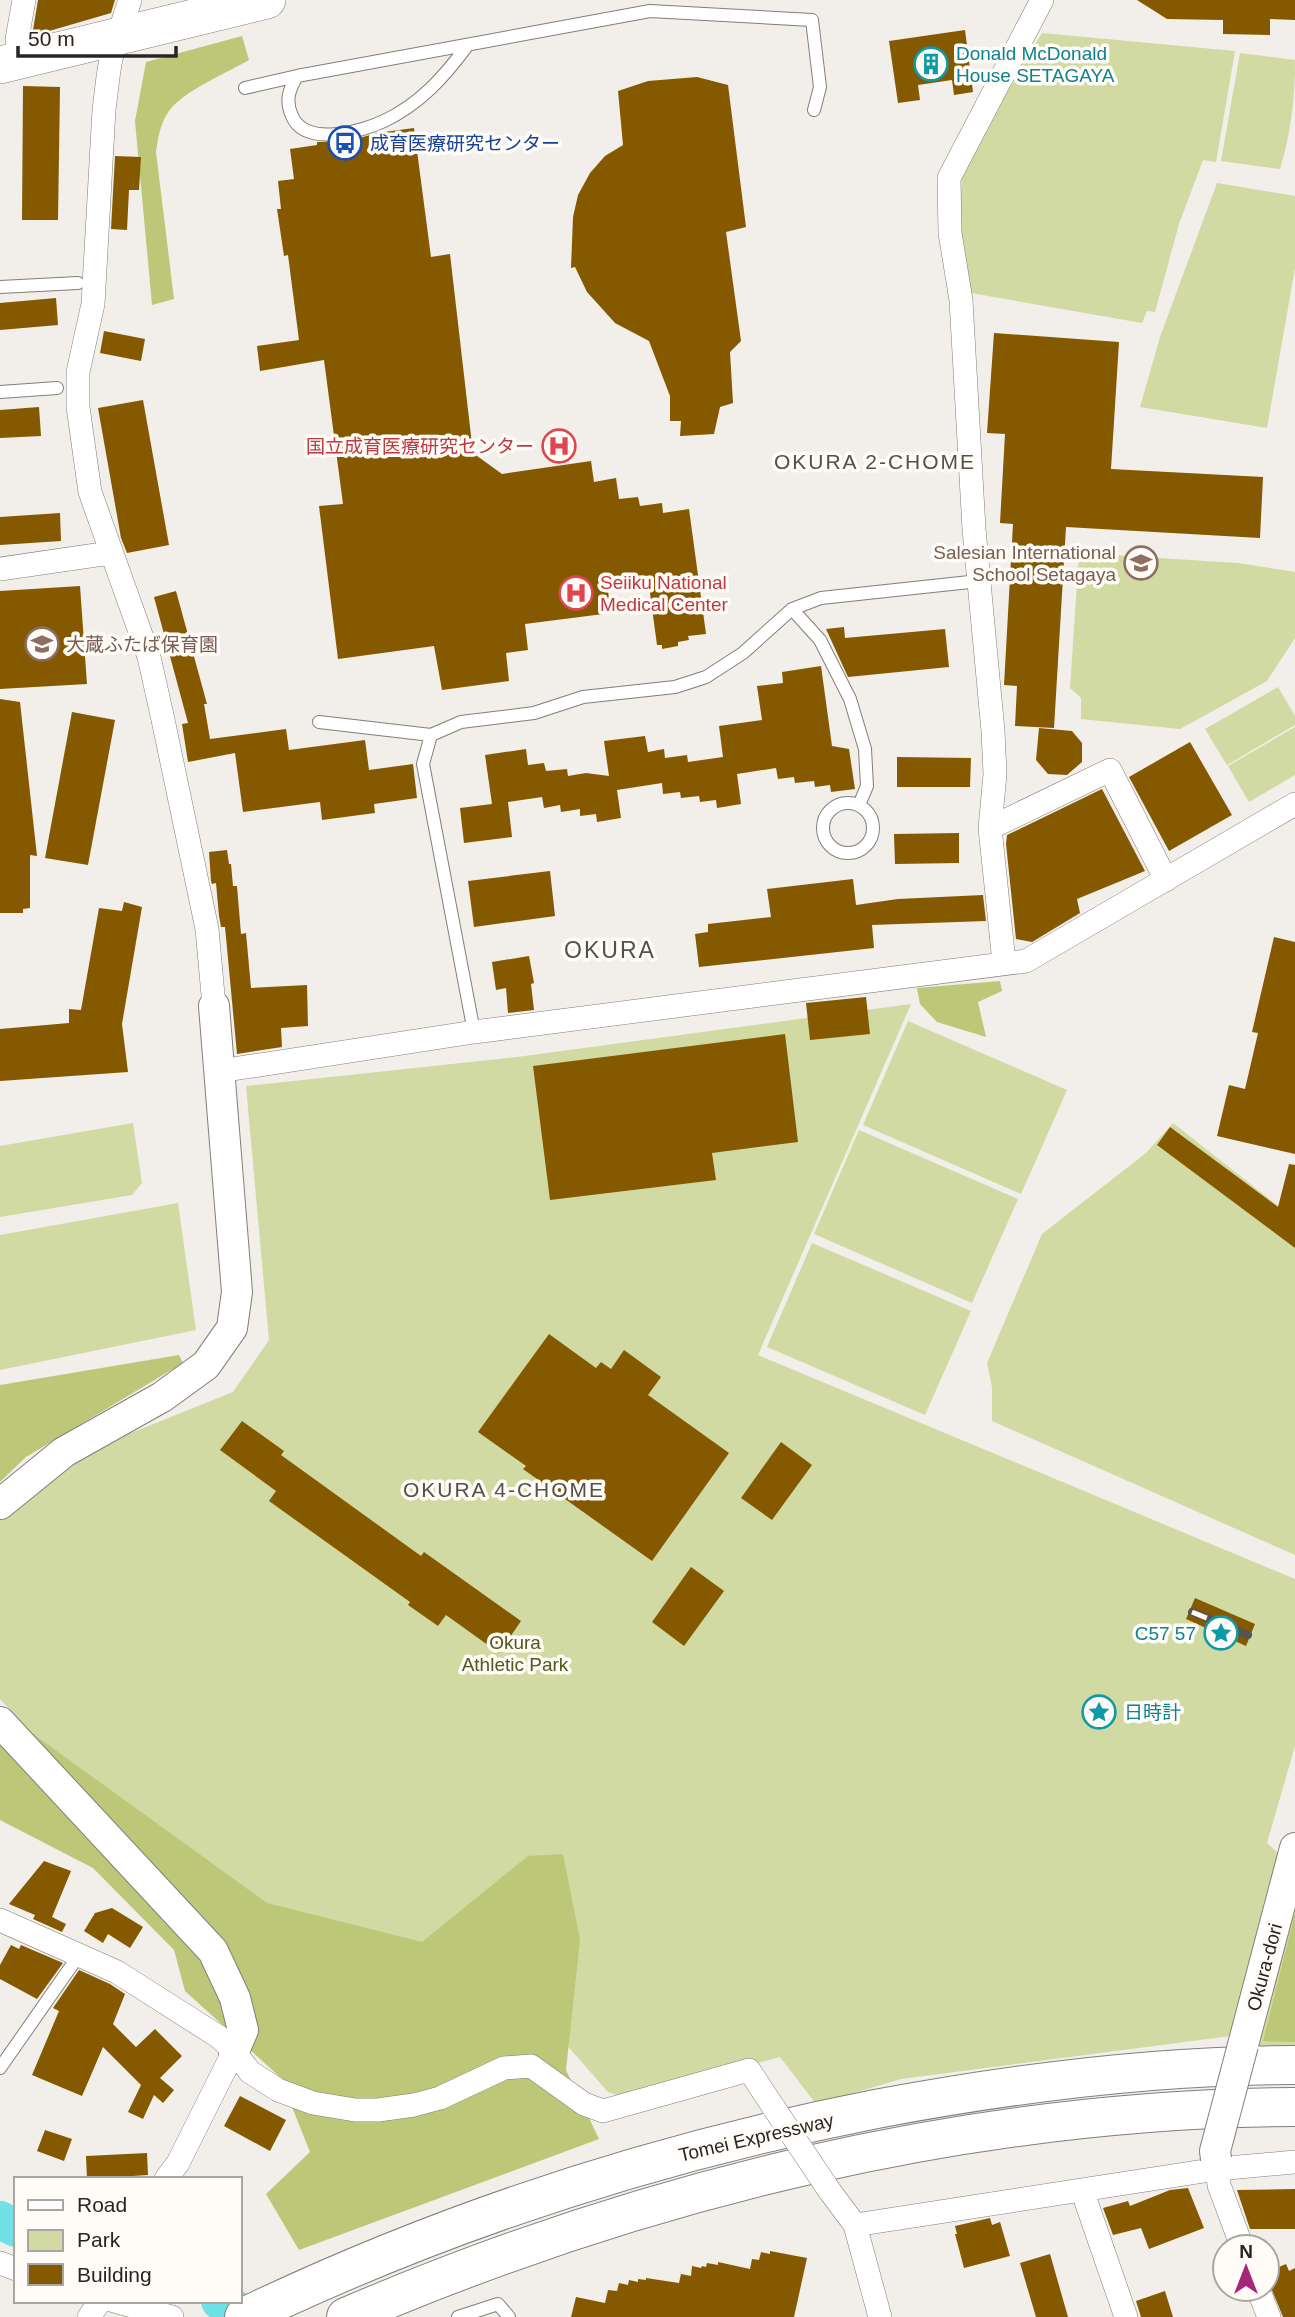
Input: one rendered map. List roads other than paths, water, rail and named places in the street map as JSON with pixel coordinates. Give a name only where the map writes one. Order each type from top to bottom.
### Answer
[{"type":"highway","name":"Tomei Expressway","points":[[244,2317],[401,2246],[598,2177],[698,2149],[803,2124],[993,2088],[1185,2069],[1295,2065]]},
{"type":"highway","name":"Tomei Expressway","points":[[346,2317],[421,2285],[525,2247],[706,2191],[895,2148],[1002,2130],[1100,2118],[1190,2110],[1295,2107]]},
{"type":"main road","points":[[10,63],[267,0]]},
{"type":"street","points":[[10,63],[24,0]]},
{"type":"street","points":[[0,1504],[64,1452],[162,1396],[206,1365],[232,1328],[237,1292],[207,929],[152,668],[90,492],[78,417],[78,372],[93,304],[104,110],[111,58],[130,0]]},
{"type":"street","points":[[1004,962],[990,828],[995,763],[979,581],[961,300],[950,233],[949,178],[1042,0]]},
{"type":"street","points":[[0,569],[110,553]]},
{"type":"street","points":[[990,828],[1110,770],[1166,880]]},
{"type":"street","points":[[220,1071],[474,1032],[1026,961],[1295,804]]},
{"type":"street","points":[[0,1723],[213,1951],[235,1998],[243,2030],[178,2163],[168,2177]]},
{"type":"street","name":"Okura-dori","points":[[1216,2164],[1215,2151],[1295,1848]]},
{"type":"street","points":[[0,1920],[117,1972],[219,2037],[250,2072],[278,2090],[313,2103],[355,2110],[414,2105],[440,2098],[504,2067],[531,2066],[584,2104],[603,2111],[749,2070],[855,2225],[880,2317]]},
{"type":"street","points":[[855,2225],[1082,2190],[1216,2164],[1295,2161]]},
{"type":"street","points":[[1216,2164],[1219,2185],[1237,2233]]},
{"type":"street","points":[[1082,2190],[1126,2317]]},
{"type":"street","points":[[87,2317],[98,2303]]},
{"type":"street","points":[[121,2303],[172,2317]]},
{"type":"lane","points":[[245,88],[297,76],[467,46],[650,5],[812,20],[820,87],[814,110]]},
{"type":"lane","points":[[297,76],[288,91],[289,108],[294,121],[305,131],[319,135],[345,132],[382,122],[415,104],[445,75],[467,46]]},
{"type":"lane","points":[[0,287],[78,283]]},
{"type":"lane","points":[[0,392],[57,388]]},
{"type":"lane","points":[[319,722],[430,735],[461,722],[534,713],[583,697],[675,687],[706,677],[743,653],[792,609],[821,598],[979,581]]},
{"type":"lane","points":[[792,609],[820,640],[850,699],[864,749],[867,786],[859,806]]},
{"type":"lane","points":[[430,735],[423,764],[474,1032]]},
{"type":"lane","points":[[841,804],[859,806],[870,817],[872,825],[868,842],[852,852],[836,850],[825,838],[823,830],[827,813],[841,804]]},
{"type":"lane","points":[[0,2068],[79,1955]]},
{"type":"lane","points":[[458,2317],[498,2304],[509,2317]]},
{"type":"waterway","points":[[0,2220],[14,2227]]},
{"type":"waterway","points":[[224,2303],[251,2317]]},
{"type":"railway","points":[[1192,1612],[1248,1635]]},
{"type":"place","name":"Donald McDonald House SETAGAYA","points":[[931,64]]},
{"type":"place","name":"成育医療研究センター","points":[[345,143]]},
{"type":"place","name":"国立成育医療研究センター","points":[[559,446]]},
{"type":"place","name":"Salesian International School Setagaya","points":[[1141,563]]},
{"type":"place","name":"Seiiku National Medical Center","points":[[576,593]]},
{"type":"place","name":"大蔵ふたば保育園","points":[[42,644]]},
{"type":"place","name":"C57 57","points":[[1221,1633]]},
{"type":"place","name":"日時計","points":[[1099,1712]]},
{"type":"district","name":"OKURA 2-CHOME","points":[[875,462]]},
{"type":"district","name":"OKURA","points":[[610,950]]},
{"type":"district","name":"OKURA 4-CHOME","points":[[504,1490]]},
{"type":"park label","name":"Okura Athletic Park","points":[[515,1653]]}]
